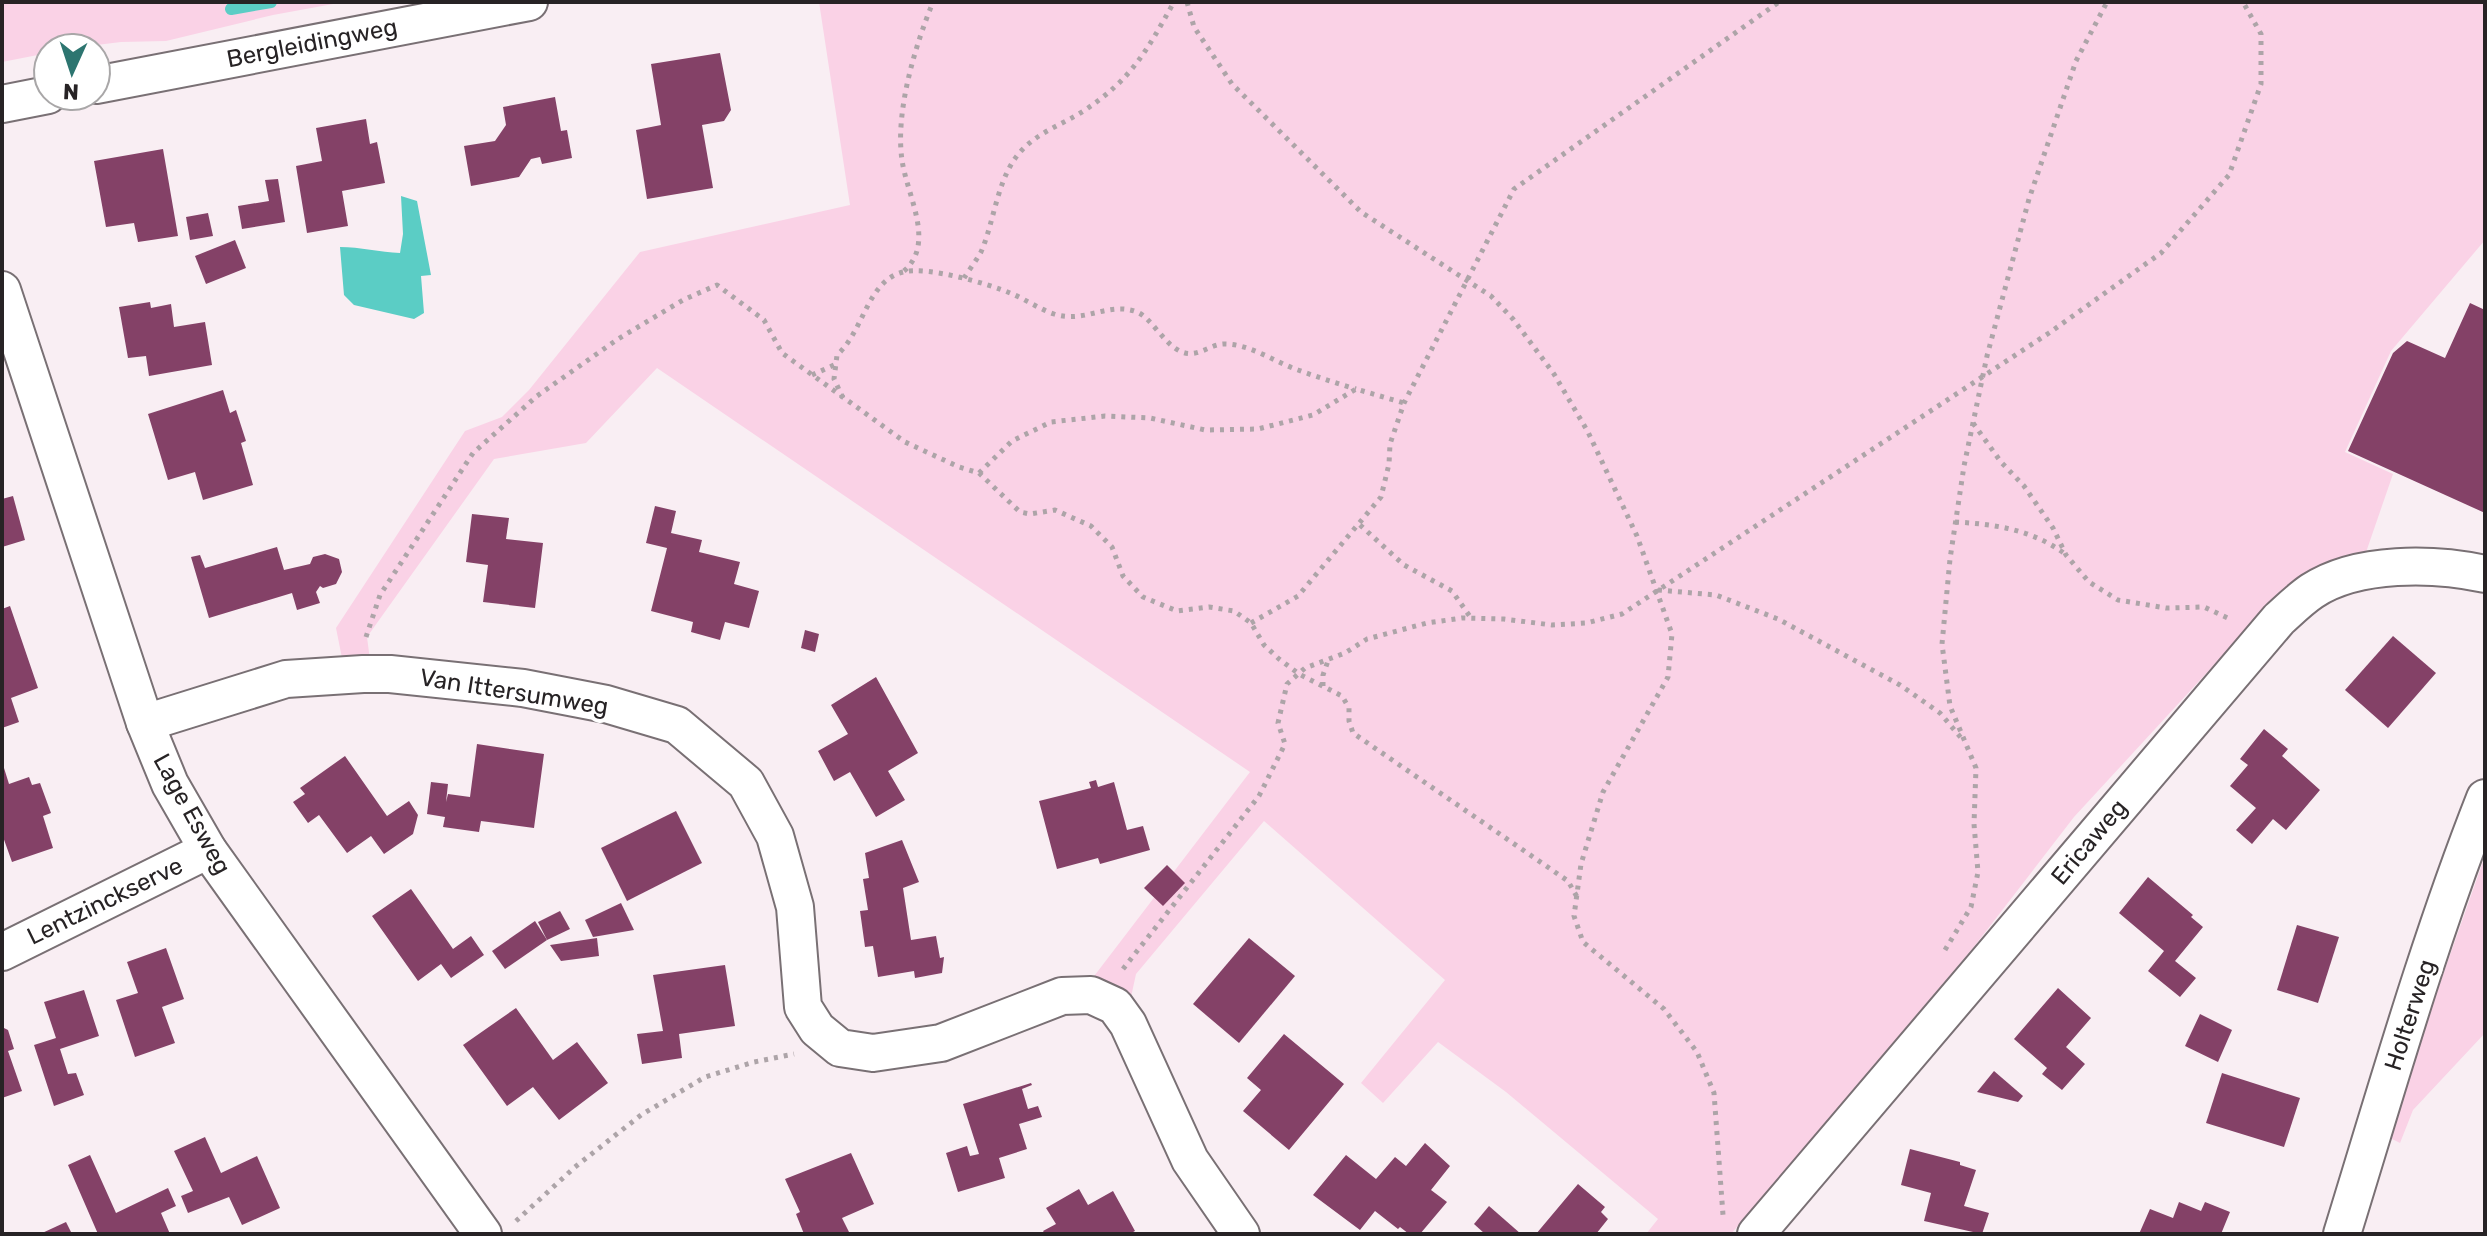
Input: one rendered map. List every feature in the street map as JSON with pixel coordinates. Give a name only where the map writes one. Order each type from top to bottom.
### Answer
[{"type":"street","name":"Bergleidingweg","points":[[112,82],[529,2]]},
{"type":"street","points":[[2,104],[32,98]]},
{"type":"street","name":"Lage Esweg","points":[[2,290],[145,723],[170,784],[208,850],[496,1230]]},
{"type":"street","name":"Ericaweg","points":[[1756,1234],[2279,619],[2313,590],[2352,574],[2413,564],[2485,574]]},
{"type":"street","name":"Van Ittersumweg","points":[[145,723],[286,679],[390,674],[523,688],[606,704],[677,725],[746,783],[775,836],[795,907],[803,1007],[822,1033]]},
{"type":"street","name":"Holterweg","points":[[2342,1234],[2417,991],[2485,798]]},
{"type":"street","name":"Lentzinckserve","points":[[2,952],[208,850]]},
{"type":"street","points":[[822,1033],[840,1048],[873,1053],[941,1043],[1062,996],[1091,995],[1115,1006],[1128,1024],[1190,1160],[1241,1234]]},
{"type":"path","points":[[843,399],[834,379],[837,355],[849,345],[878,286],[903,272],[918,254],[920,236],[902,159],[903,113],[910,75],[933,2]]},
{"type":"path","points":[[964,278],[980,254],[1008,171],[1021,150],[1119,85],[1141,61],[1174,2]]},
{"type":"path","points":[[1187,2],[1194,27],[1232,84],[1361,212],[1491,296],[1513,319],[1554,374],[1588,432],[1637,536],[1672,634],[1668,677],[1603,792],[1579,873],[1574,916],[1583,942],[1664,1009],[1697,1052],[1714,1093],[1724,1219]]},
{"type":"path","points":[[1251,623],[1298,596],[1381,497],[1390,444],[1404,403],[1514,189],[1779,2]]},
{"type":"path","points":[[1942,956],[1971,907],[1978,872],[1974,824],[1976,768],[1950,706],[1942,644],[1955,522],[1982,377],[2029,199],[2076,61],[2107,2]]},
{"type":"path","points":[[1100,999],[1259,796],[1285,744],[1278,723],[1287,684],[1305,668],[1345,653],[1367,639],[1427,623],[1471,618],[1552,625],[1586,623],[1622,614],[1982,377],[2161,253],[2229,175],[2261,84],[2261,34],[2243,2]]},
{"type":"path","points":[[903,272],[949,274],[964,278],[1009,292],[1055,315],[1087,317],[1112,308],[1139,313],[1180,352],[1191,354],[1222,344],[1404,403]]},
{"type":"path","points":[[363,674],[364,646],[380,595],[473,453],[537,396],[618,339],[683,300],[717,285],[764,320],[782,353],[905,442],[979,473],[1020,512],[1030,514],[1055,510],[1091,526],[1112,547],[1123,576],[1143,597],[1177,611],[1209,607],[1234,611],[1251,623],[1264,645],[1299,674],[1342,696],[1349,708],[1353,733],[1568,881],[1577,897]]},
{"type":"path","points":[[812,375],[834,365]]},
{"type":"path","points":[[979,473],[1012,441],[1051,422],[1105,416],[1150,418],[1205,430],[1258,429],[1313,415],[1356,389]]},
{"type":"path","points":[[1973,422],[2001,462],[2024,486],[2053,528],[2066,555]]},
{"type":"path","points":[[1955,522],[2010,527],[2052,545],[2066,555],[2089,582],[2118,600],[2166,608],[2204,607],[2228,617],[2260,642]]},
{"type":"path","points":[[1360,525],[1404,565],[1452,591],[1471,618]]},
{"type":"path","points":[[1658,590],[1716,595],[1778,619],[1900,685],[1940,713],[1968,746]]},
{"type":"path","points":[[1323,686],[1329,657]]},
{"type":"path","points":[[1568,881],[1575,880],[1579,873]]},
{"type":"path","points":[[496,1230],[641,1115],[705,1077],[754,1062],[788,1057],[822,1033]]},
{"type":"shaded area","points":[[2,2],[344,2],[273,15],[166,41],[112,43],[112,32],[32,32],[32,56],[2,62]]},
{"type":"shaded area","points":[[819,2],[2485,2],[2485,240],[2391,351],[2345,452],[2393,474],[2363,561],[2316,571],[2283,590],[2074,817],[1973,948],[1731,1234],[1646,1234],[1658,1219],[1506,1092],[1438,1042],[1383,1103],[1361,1083],[1445,980],[1264,821],[1136,974],[1128,1011],[1085,988],[1250,772],[657,368],[586,443],[494,459],[367,637],[371,668],[344,668],[336,628],[465,431],[502,417],[529,390],[640,252],[850,205]]},
{"type":"shaded area","points":[[2485,856],[2485,1033],[2413,1110],[2400,1143],[2386,1136]]},
{"type":"water","points":[[401,196],[417,201],[431,275],[421,276],[424,313],[414,319],[354,305],[344,295],[340,247],[400,253],[403,234]]},
{"type":"building","points":[[720,53],[731,110],[724,121],[702,125],[713,188],[647,199],[636,130],[661,125],[651,64]]},
{"type":"building","points":[[555,97],[561,131],[567,130],[572,158],[542,164],[540,157],[531,159],[519,177],[471,186],[464,146],[495,141],[506,125],[503,107]]},
{"type":"building","points":[[366,119],[370,144],[377,142],[385,183],[342,191],[348,226],[307,233],[296,166],[322,161],[316,128]]},
{"type":"building","points":[[163,149],[178,236],[138,242],[134,223],[106,227],[94,161]]},
{"type":"building","points":[[278,179],[285,222],[242,229],[238,206],[269,201],[265,180]]},
{"type":"building","points":[[208,213],[213,236],[190,240],[186,217]]},
{"type":"building","points":[[235,240],[246,268],[206,284],[195,256]]},
{"type":"building","points":[[150,302],[151,308],[171,304],[174,327],[205,322],[212,365],[149,376],[146,356],[128,358],[119,307]]},
{"type":"building","points":[[2470,303],[2485,310],[2485,513],[2348,451],[2393,353],[2407,341],[2445,358]]},
{"type":"building","points":[[223,390],[230,413],[236,410],[246,441],[241,443],[253,485],[203,500],[195,472],[168,480],[148,414]]},
{"type":"building","points":[[13,496],[25,540],[2,547],[2,499]]},
{"type":"building","points":[[655,506],[676,511],[671,533],[702,540],[699,552],[740,562],[734,584],[759,591],[749,628],[725,622],[720,640],[691,632],[693,622],[651,611],[667,548],[646,543]]},
{"type":"building","points":[[472,514],[509,518],[506,539],[543,543],[535,608],[483,602],[488,565],[466,562]]},
{"type":"building","points":[[277,547],[284,570],[310,564],[313,557],[325,554],[339,559],[342,572],[336,584],[320,586],[316,592],[320,603],[297,610],[292,593],[209,618],[191,557],[200,555],[205,568]]},
{"type":"building","points":[[10,606],[38,688],[11,698],[19,722],[2,728],[2,609]]},
{"type":"building","points":[[805,630],[819,634],[815,652],[801,648]]},
{"type":"building","points":[[2393,636],[2436,673],[2388,728],[2345,690]]},
{"type":"building","points":[[876,677],[918,753],[888,771],[905,800],[876,817],[850,772],[834,781],[818,751],[848,734],[831,705]]},
{"type":"building","points":[[2264,729],[2288,749],[2282,756],[2320,790],[2286,830],[2273,819],[2252,844],[2236,830],[2256,808],[2230,786],[2248,765],[2240,759]]},
{"type":"building","points":[[477,744],[544,754],[534,828],[481,821],[479,832],[443,827],[445,817],[427,814],[431,782],[448,784],[446,802],[448,794],[470,797]]},
{"type":"building","points":[[345,756],[387,816],[409,801],[418,815],[413,834],[384,854],[371,836],[347,853],[319,815],[308,823],[293,802],[305,794],[300,788]]},
{"type":"building","points":[[4,768],[9,784],[29,777],[32,785],[40,783],[51,813],[43,816],[53,848],[12,862],[2,834]]},
{"type":"building","points":[[1096,780],[1098,787],[1114,782],[1127,830],[1143,826],[1150,850],[1100,864],[1098,858],[1057,869],[1039,801],[1091,788],[1089,782]]},
{"type":"building","points":[[676,811],[702,863],[627,901],[601,848]]},
{"type":"building","points":[[902,840],[919,882],[903,888],[911,940],[936,936],[940,958],[944,957],[942,973],[915,978],[914,971],[878,977],[873,946],[865,947],[860,911],[868,910],[863,879],[869,878],[865,853]]},
{"type":"building","points":[[1167,865],[1185,883],[1163,906],[1144,888]]},
{"type":"building","points":[[2148,877],[2203,927],[2175,961],[2196,978],[2180,997],[2148,971],[2164,951],[2119,913]]},
{"type":"building","points":[[411,889],[453,949],[471,936],[484,955],[451,978],[441,964],[418,981],[372,916]]},
{"type":"building","points":[[621,903],[634,930],[593,937],[585,920]]},
{"type":"building","points":[[560,911],[570,929],[547,940],[538,922]]},
{"type":"building","points":[[535,921],[547,940],[505,969],[492,951]]},
{"type":"building","points":[[2297,925],[2339,937],[2318,1003],[2277,990]]},
{"type":"building","points":[[597,938],[599,956],[561,961],[550,945]]},
{"type":"building","points":[[1249,938],[1295,976],[1239,1043],[1193,1004]]},
{"type":"building","points":[[166,948],[184,999],[162,1007],[175,1043],[135,1057],[116,1000],[138,993],[127,962]]},
{"type":"building","points":[[725,965],[735,1026],[679,1034],[682,1058],[642,1064],[637,1034],[663,1031],[653,975]]},
{"type":"building","points":[[2058,988],[2091,1018],[2066,1047],[2085,1064],[2062,1090],[2042,1074],[2047,1068],[2014,1039]]},
{"type":"building","points":[[84,990],[99,1036],[60,1049],[68,1074],[76,1073],[84,1095],[54,1106],[34,1045],[56,1038],[44,1002]]},
{"type":"building","points":[[516,1008],[553,1060],[577,1042],[608,1083],[559,1120],[533,1087],[507,1106],[463,1045]]},
{"type":"building","points":[[2200,1014],[2232,1030],[2218,1062],[2185,1046]]},
{"type":"building","points":[[2,1027],[8,1030],[14,1049],[8,1051],[22,1091],[2,1098]]},
{"type":"building","points":[[1284,1034],[1344,1084],[1289,1150],[1243,1111],[1261,1090],[1247,1078]]},
{"type":"building","points":[[1994,1071],[2023,1096],[2018,1102],[1977,1092]]},
{"type":"building","points":[[2222,1073],[2300,1098],[2284,1147],[2206,1123]]},
{"type":"building","points":[[1031,1083],[1022,1089],[1028,1109],[1038,1106],[1042,1117],[1019,1124],[1027,1149],[999,1158],[1005,1178],[958,1192],[946,1153],[967,1146],[970,1156],[979,1154],[963,1104]]},
{"type":"building","points":[[205,1137],[221,1173],[257,1156],[280,1208],[242,1225],[229,1197],[188,1213],[181,1196],[193,1191],[174,1151]]},
{"type":"building","points":[[1425,1143],[1450,1166],[1431,1190],[1447,1202],[1420,1234],[1409,1234],[1400,1227],[1398,1229],[1375,1211],[1360,1230],[1313,1195],[1346,1155],[1376,1179],[1395,1157],[1406,1166]]},
{"type":"building","points":[[1910,1149],[1960,1162],[1960,1165],[1976,1170],[1964,1206],[1989,1213],[1982,1234],[1924,1221],[1931,1193],[1901,1185]]},
{"type":"building","points":[[851,1153],[874,1204],[842,1218],[850,1234],[804,1234],[796,1214],[800,1212],[785,1179]]},
{"type":"building","points":[[90,1155],[116,1213],[168,1188],[176,1206],[161,1213],[170,1234],[98,1234],[68,1165]]},
{"type":"building","points":[[1578,1184],[1605,1207],[1601,1212],[1608,1219],[1596,1234],[1536,1234]]},
{"type":"building","points":[[1079,1189],[1088,1205],[1113,1191],[1135,1231],[1129,1234],[1045,1234],[1043,1231],[1056,1224],[1046,1208]]},
{"type":"building","points":[[2179,1202],[2201,1211],[2205,1202],[2230,1212],[2221,1234],[2139,1234],[2150,1209],[2173,1218]]},
{"type":"building","points":[[1489,1206],[1521,1234],[1485,1234],[1474,1224]]},
{"type":"building","points":[[66,1222],[72,1234],[40,1234]]},
{"type":"waterway","points":[[231,9],[271,2]]}]
